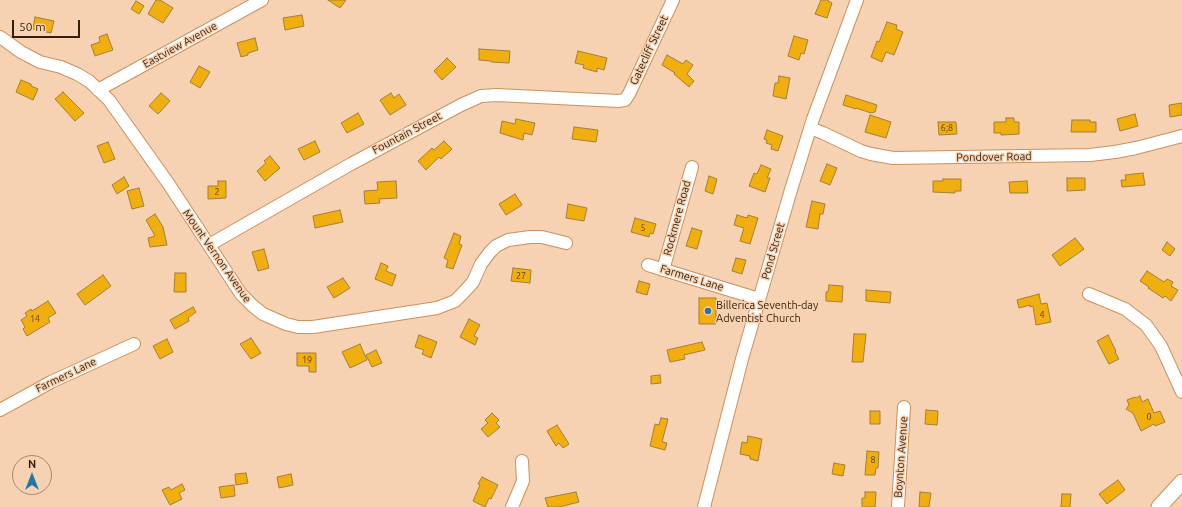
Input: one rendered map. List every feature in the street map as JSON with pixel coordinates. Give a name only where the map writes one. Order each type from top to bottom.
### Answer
[{"type":"main road","points":[[1159,507],[1182,482]]},
{"type":"street","name":"Eastview Avenue","points":[[98,90],[262,0]]},
{"type":"street","name":"Gatecliff Street","points":[[625,100],[673,0]]},
{"type":"street","name":"Pond Street","points":[[704,507],[732,394],[790,193],[810,128],[857,0]]},
{"type":"street","name":"Mount Vernon Avenue","points":[[0,37],[21,52],[77,74],[98,90],[117,110],[241,294],[252,306],[263,314],[286,324],[298,327],[313,327],[437,308],[455,301],[464,292],[473,282],[481,264],[496,246],[508,240],[530,237],[542,237],[566,243]]},
{"type":"street","name":"Fountain Street","points":[[209,245],[351,164],[461,104],[481,96],[497,95],[618,101],[625,100]]},
{"type":"street","name":"Pondover Road","points":[[810,128],[861,151],[894,158],[1090,155],[1136,148],[1182,136]]},
{"type":"street","name":"Rockmere Road","points":[[663,270],[692,167]]},
{"type":"street","name":"Farmers Lane","points":[[648,265],[759,299]]},
{"type":"street","points":[[1089,294],[1125,309],[1146,325],[1161,346],[1182,392]]},
{"type":"street","name":"Farmers Lane","points":[[0,410],[51,382],[134,344]]},
{"type":"street","name":"Boynton Avenue","points":[[898,507],[904,407]]},
{"type":"street","points":[[512,507],[523,481],[522,460]]},
{"type":"building","points":[[156,0],[160,0],[173,8],[163,23],[148,14]]},
{"type":"building","points":[[328,0],[346,0],[340,8]]},
{"type":"building","points":[[821,0],[828,0],[832,3],[827,18],[815,14]]},
{"type":"building","points":[[136,1],[144,6],[139,14],[131,9]]},
{"type":"building","points":[[302,15],[304,26],[285,30],[283,18]]},
{"type":"building","points":[[35,17],[54,21],[51,33],[33,29]]},
{"type":"building","points":[[887,22],[897,25],[896,29],[903,32],[894,55],[886,52],[882,62],[871,57]]},
{"type":"building","points":[[107,34],[113,50],[95,56],[91,45],[100,42],[99,37]]},
{"type":"building","points":[[794,36],[808,40],[804,54],[801,53],[799,60],[788,56]]},
{"type":"building","points":[[255,38],[258,50],[241,57],[237,43]]},
{"type":"building","points":[[479,49],[510,51],[509,63],[479,60]]},
{"type":"building","points":[[578,51],[607,58],[604,70],[597,68],[597,72],[583,68],[584,65],[575,63]]},
{"type":"building","points":[[667,55],[683,64],[686,60],[693,65],[687,74],[694,81],[689,87],[674,74],[675,73],[662,65]]},
{"type":"building","points":[[447,58],[456,67],[442,80],[434,71]]},
{"type":"building","points":[[199,66],[210,72],[200,88],[190,82]]},
{"type":"building","points":[[779,76],[790,78],[786,99],[773,96],[775,83],[778,83]]},
{"type":"building","points":[[21,80],[38,89],[33,100],[16,92]]},
{"type":"building","points":[[63,92],[84,113],[75,121],[55,99]]},
{"type":"building","points":[[161,93],[170,101],[158,114],[149,106]]},
{"type":"building","points":[[391,93],[394,98],[399,94],[406,105],[390,115],[380,100]]},
{"type":"building","points":[[846,95],[877,105],[875,112],[871,113],[843,105]]},
{"type":"building","points":[[1182,103],[1182,115],[1170,117],[1169,105]]},
{"type":"building","points":[[358,113],[364,124],[347,133],[341,123]]},
{"type":"building","points":[[1135,114],[1138,126],[1120,131],[1117,119]]},
{"type":"building","points":[[870,115],[891,122],[886,138],[865,132]]},
{"type":"building","points":[[1006,118],[1014,118],[1014,122],[1019,122],[1019,134],[1001,135],[1001,133],[994,133],[994,122],[1006,122]]},
{"type":"building","points":[[516,119],[535,123],[532,135],[524,133],[523,140],[500,133],[502,121],[515,124]]},
{"type":"building","points":[[1072,120],[1090,120],[1090,122],[1096,122],[1096,132],[1071,132]]},
{"type":"building","points":[[938,122],[956,122],[957,134],[939,135]]},
{"type":"building","points":[[574,127],[598,130],[596,142],[572,139]]},
{"type":"building","points":[[767,130],[783,136],[778,151],[771,149],[772,145],[766,143],[767,140],[764,139]]},
{"type":"building","points":[[315,141],[320,152],[304,160],[298,149]]},
{"type":"building","points":[[444,141],[452,149],[441,159],[439,157],[426,170],[418,161],[432,148],[434,150]]},
{"type":"building","points":[[108,142],[115,159],[104,163],[97,146]]},
{"type":"building","points":[[270,156],[280,168],[265,181],[257,171],[266,163],[264,161]]},
{"type":"building","points":[[827,164],[837,168],[830,185],[820,181]]},
{"type":"building","points":[[761,165],[771,169],[767,178],[770,178],[765,192],[749,186],[754,173],[757,174]]},
{"type":"building","points":[[1143,173],[1145,185],[1122,187],[1121,180],[1126,180],[1125,175]]},
{"type":"building","points":[[709,176],[717,179],[713,194],[705,191]]},
{"type":"building","points":[[124,177],[129,186],[117,194],[112,185]]},
{"type":"building","points":[[1067,178],[1085,178],[1085,190],[1067,191]]},
{"type":"building","points":[[943,179],[961,179],[961,191],[955,191],[955,193],[933,192],[933,181],[943,181]]},
{"type":"building","points":[[218,181],[226,181],[226,198],[208,199],[208,186],[218,186]]},
{"type":"building","points":[[396,181],[397,198],[379,199],[380,203],[365,204],[364,191],[378,190],[377,182]]},
{"type":"building","points":[[1027,181],[1028,193],[1010,193],[1009,182]]},
{"type":"building","points":[[139,188],[144,206],[132,209],[127,191]]},
{"type":"building","points":[[515,194],[522,205],[506,215],[499,204]]},
{"type":"building","points":[[812,201],[825,204],[823,214],[820,214],[818,229],[806,227]]},
{"type":"building","points":[[568,204],[587,208],[584,221],[566,218]]},
{"type":"building","points":[[340,210],[343,222],[315,228],[313,216]]},
{"type":"building","points":[[155,214],[163,227],[167,245],[150,247],[148,238],[155,236],[146,220]]},
{"type":"building","points":[[737,215],[747,218],[748,215],[758,218],[750,244],[740,241],[744,228],[734,225]]},
{"type":"building","points":[[635,218],[656,224],[653,234],[650,233],[649,237],[631,232]]},
{"type":"building","points":[[692,228],[702,231],[697,249],[686,246]]},
{"type":"building","points":[[454,233],[461,236],[459,244],[462,245],[453,269],[446,267],[448,260],[444,258]]},
{"type":"building","points":[[1075,238],[1084,249],[1060,266],[1052,255]]},
{"type":"building","points":[[1167,242],[1175,249],[1170,256],[1162,250]]},
{"type":"building","points":[[264,249],[269,268],[258,271],[252,252]]},
{"type":"building","points":[[736,258],[746,260],[742,274],[732,271]]},
{"type":"building","points":[[381,263],[388,266],[386,271],[396,275],[392,286],[375,279]]},
{"type":"building","points":[[513,268],[531,270],[530,283],[511,281]]},
{"type":"building","points":[[1147,271],[1164,282],[1167,279],[1173,282],[1171,286],[1178,290],[1171,301],[1165,296],[1163,298],[1140,281]]},
{"type":"building","points":[[175,273],[186,273],[186,292],[174,292]]},
{"type":"building","points":[[103,275],[111,286],[85,305],[77,294]]},
{"type":"building","points":[[343,278],[350,288],[334,298],[327,287]]},
{"type":"building","points":[[639,281],[650,284],[647,295],[636,292]]},
{"type":"building","points":[[829,285],[843,286],[842,302],[826,301],[826,292],[828,292]]},
{"type":"building","points":[[866,290],[891,292],[890,303],[866,301]]},
{"type":"building","points":[[1039,294],[1041,304],[1047,303],[1051,322],[1036,325],[1033,306],[1030,307],[1030,305],[1019,308],[1017,300]]},
{"type":"building","name":"Billerica Seventh-day Adventist Church","points":[[699,298],[716,298],[716,324],[699,324]]},
{"type":"building","points":[[48,301],[56,313],[48,318],[50,322],[27,336],[23,329],[25,327],[21,320],[27,316],[25,313],[31,309],[32,311]]},
{"type":"building","points":[[193,307],[196,312],[188,318],[189,321],[175,329],[170,320]]},
{"type":"building","points":[[469,319],[480,325],[474,336],[478,338],[475,345],[460,337]]},
{"type":"building","points":[[854,334],[866,334],[863,362],[852,362]]},
{"type":"building","points":[[419,335],[437,342],[431,358],[422,354],[424,350],[415,347]]},
{"type":"building","points":[[1108,335],[1119,359],[1109,364],[1097,341]]},
{"type":"building","points":[[251,338],[261,353],[251,359],[240,344]]},
{"type":"building","points":[[167,339],[173,352],[160,359],[153,346]]},
{"type":"building","points":[[702,342],[705,350],[684,355],[685,359],[670,362],[667,350]]},
{"type":"building","points":[[360,344],[367,360],[350,368],[342,352]]},
{"type":"building","points":[[376,350],[382,363],[372,367],[366,355]]},
{"type":"building","points":[[297,353],[316,353],[316,372],[309,372],[309,366],[297,366]]},
{"type":"building","points":[[660,375],[661,383],[651,384],[651,376]]},
{"type":"building","points":[[1140,396],[1142,402],[1148,399],[1154,413],[1160,411],[1165,422],[1155,426],[1154,424],[1141,431],[1133,413],[1126,409],[1129,405],[1127,400]]},
{"type":"building","points":[[926,410],[938,411],[937,425],[925,424]]},
{"type":"building","points":[[870,411],[880,411],[880,424],[870,424]]},
{"type":"building","points":[[492,413],[499,420],[496,423],[500,427],[488,437],[481,429],[488,423],[485,420]]},
{"type":"building","points":[[661,418],[668,419],[662,442],[667,443],[665,450],[650,446],[655,424],[659,425]]},
{"type":"building","points":[[557,425],[569,444],[563,448],[559,443],[556,446],[547,431]]},
{"type":"building","points":[[748,436],[762,439],[758,461],[750,459],[750,456],[740,454],[742,442],[747,443]]},
{"type":"building","points":[[867,451],[879,452],[878,468],[876,468],[875,475],[865,475]]},
{"type":"building","points":[[834,463],[845,465],[843,476],[832,474]]},
{"type":"building","points":[[246,473],[248,483],[236,485],[235,474]]},
{"type":"building","points":[[291,474],[293,485],[279,488],[277,477]]},
{"type":"building","points":[[482,477],[498,485],[485,507],[473,501],[480,485],[478,484]]},
{"type":"building","points":[[1118,480],[1125,490],[1107,504],[1099,494]]},
{"type":"building","points":[[182,484],[185,490],[179,493],[182,499],[170,505],[162,490],[169,487],[171,490]]},
{"type":"building","points":[[234,485],[235,496],[221,498],[219,487]]},
{"type":"building","points":[[576,492],[579,502],[559,507],[548,507],[545,498]]},
{"type":"building","points":[[865,492],[876,492],[875,507],[862,507],[862,498],[865,498]]},
{"type":"building","points":[[920,492],[931,493],[929,507],[919,507]]},
{"type":"building","points":[[1062,494],[1071,494],[1070,507],[1061,507]]},
{"type":"place","name":"Billerica Seventh-day Adventist Church","points":[[708,311]]}]
